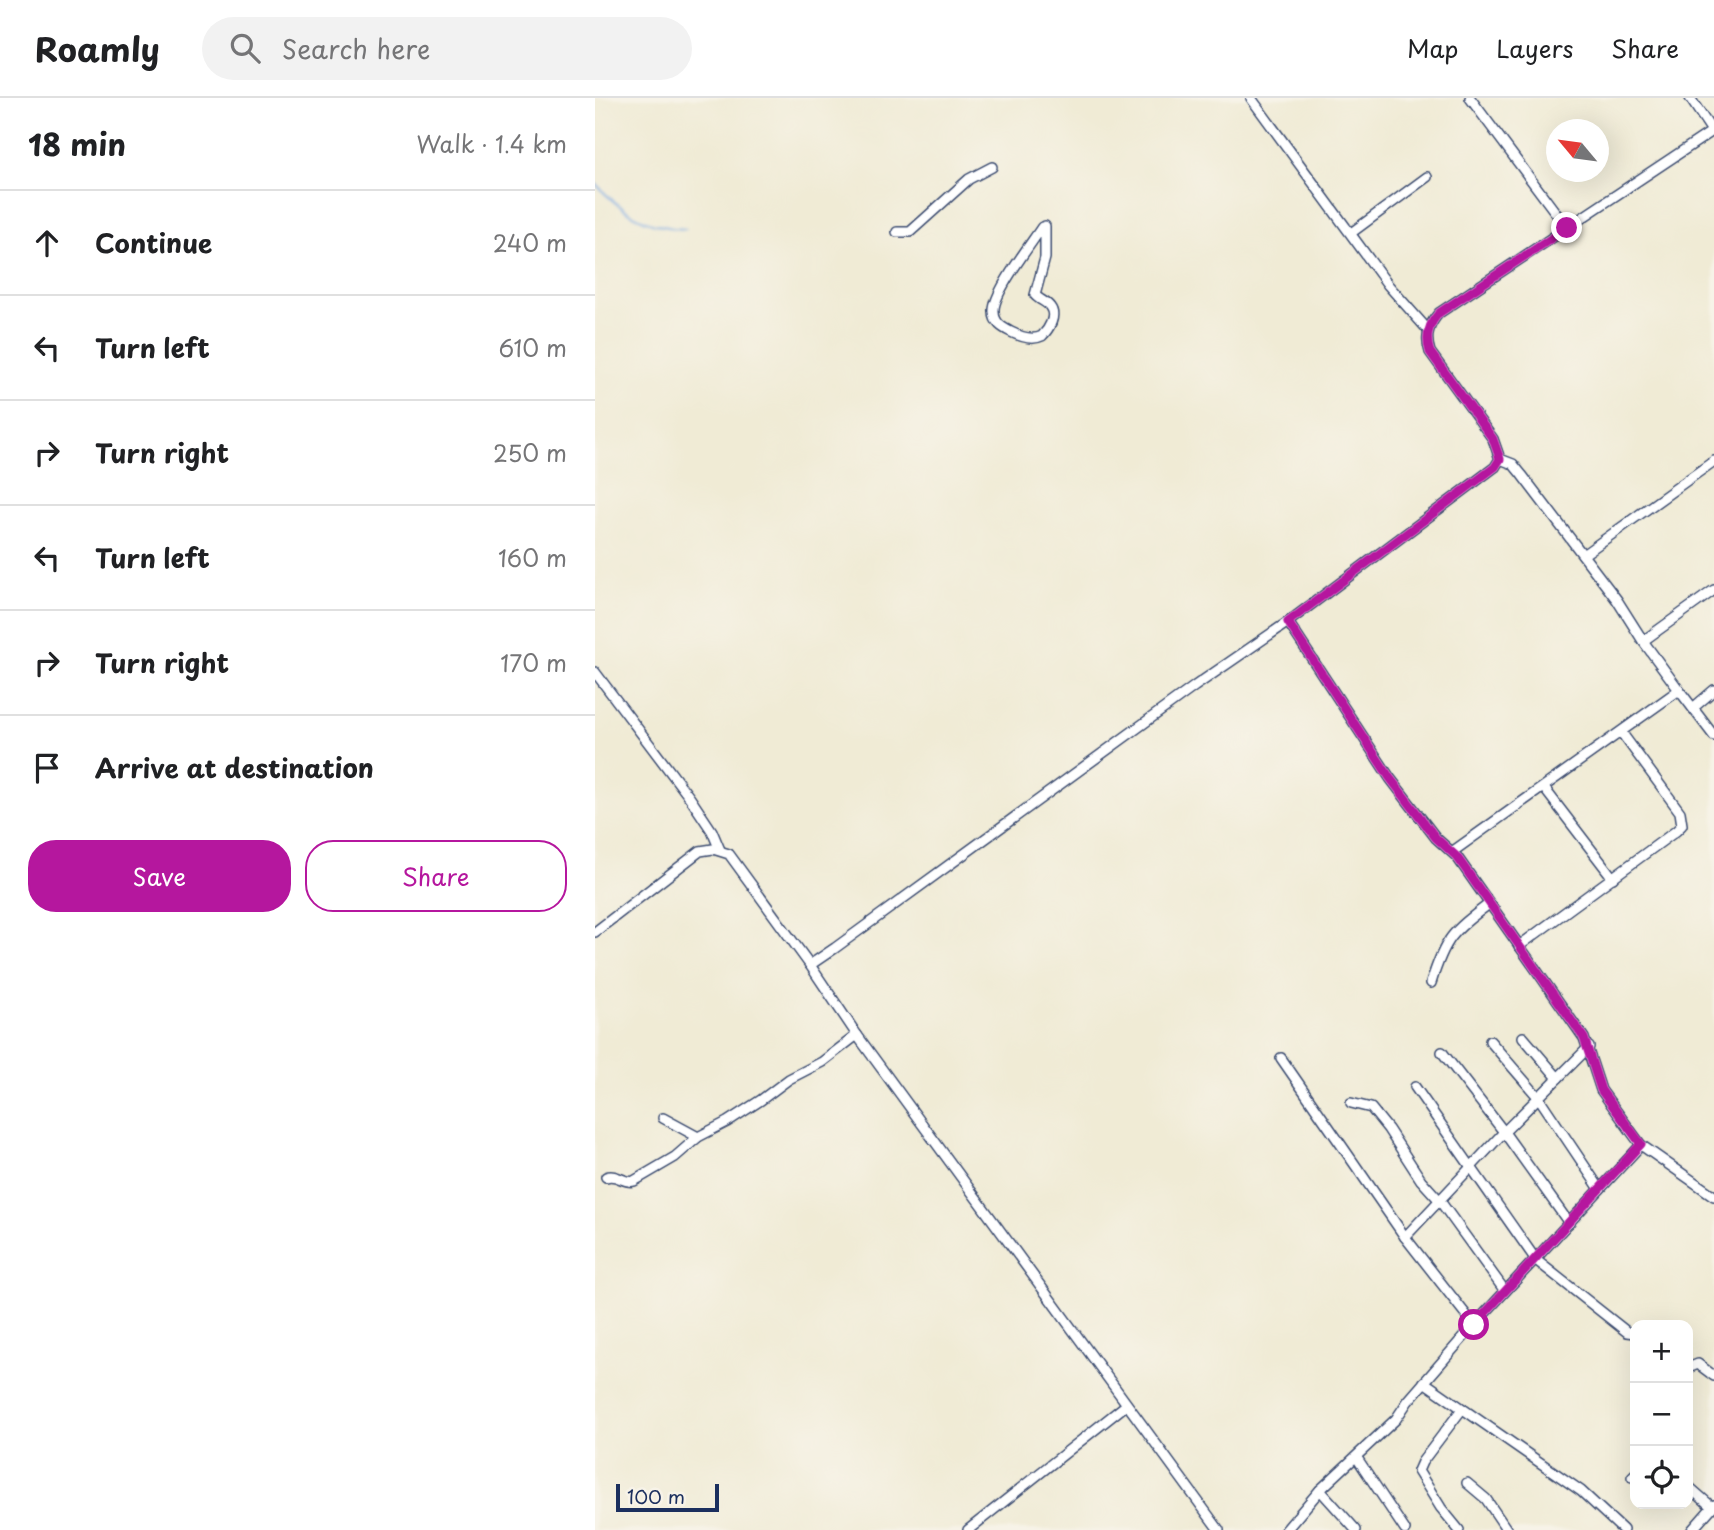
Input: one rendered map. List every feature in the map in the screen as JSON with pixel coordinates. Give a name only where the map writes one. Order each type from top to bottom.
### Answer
[{"type":"street","points":[[1251,98],[1388,285],[1428,330]]},
{"type":"street","points":[[1470,98],[1567,228]]},
{"type":"street","points":[[1690,98],[1713,131],[1439,313],[1428,330],[1427,342],[1430,352],[1493,439],[1500,459],[1513,464],[1618,600],[1643,641],[1714,736]]},
{"type":"street","points":[[897,232],[910,232],[969,179],[992,167]]},
{"type":"street","points":[[1351,233],[1427,177]]},
{"type":"street","points":[[1044,227],[1045,258],[1035,295],[1051,307],[1052,320],[1042,336],[1029,339],[1001,327],[995,320],[995,303],[1006,282],[1044,227]]},
{"type":"street","points":[[810,965],[1195,686],[1288,622],[1487,474],[1500,459]]},
{"type":"street","points":[[1583,555],[1714,461]]},
{"type":"street","points":[[1643,641],[1714,590]]},
{"type":"street","points":[[1288,622],[1390,778],[1436,838],[1452,852],[1588,1048],[1601,1090],[1641,1144],[1714,1196]]},
{"type":"street","points":[[595,672],[689,798],[712,831],[720,850]]},
{"type":"street","points":[[1452,852],[1679,690]]},
{"type":"street","points":[[1692,708],[1714,690]]},
{"type":"street","points":[[1519,946],[1682,825],[1683,818],[1621,732]]},
{"type":"street","points":[[1544,788],[1613,878]]},
{"type":"street","points":[[595,932],[700,851],[720,850],[729,854],[857,1035],[1219,1530]]},
{"type":"street","points":[[1431,983],[1440,955],[1450,936],[1489,904]]},
{"type":"street","points":[[606,1177],[617,1176],[627,1182],[634,1181],[675,1157],[698,1137],[727,1122],[789,1079],[822,1062],[857,1035]]},
{"type":"street","points":[[1523,1037],[1558,1078]]},
{"type":"street","points":[[1490,1041],[1539,1098],[1600,1188]]},
{"type":"street","points":[[1405,1237],[1588,1048]]},
{"type":"street","points":[[1442,1052],[1569,1223]]},
{"type":"street","points":[[1281,1058],[1405,1237],[1474,1325]]},
{"type":"street","points":[[1415,1087],[1536,1260],[1630,1332]]},
{"type":"street","points":[[1351,1103],[1371,1108],[1505,1292]]},
{"type":"street","points":[[663,1118],[698,1137]]},
{"type":"street","points":[[1291,1528],[1320,1490],[1396,1419],[1474,1325],[1641,1144]]},
{"type":"street","points":[[1693,1366],[1698,1364],[1714,1376]]},
{"type":"street","points":[[1424,1382],[1581,1492],[1623,1530]]},
{"type":"street","points":[[968,1530],[1126,1405]]},
{"type":"street","points":[[1459,1530],[1441,1508],[1418,1471],[1462,1409]]},
{"type":"street","points":[[1357,1458],[1405,1530]]},
{"type":"street","points":[[1467,1483],[1486,1499],[1507,1530]]},
{"type":"street","points":[[1320,1490],[1356,1530]]},
{"type":"street","points":[[1692,1530],[1713,1506],[1693,1490]]},
{"type":"waterway","points":[[595,183],[614,202],[636,216],[659,225],[686,229]]},
{"type":"route","points":[[1474,1325],[1641,1144],[1601,1090],[1584,1038],[1457,857],[1436,838],[1390,778],[1288,622],[1495,467],[1500,459],[1493,439],[1430,352],[1428,330],[1439,313],[1567,228]]}]
